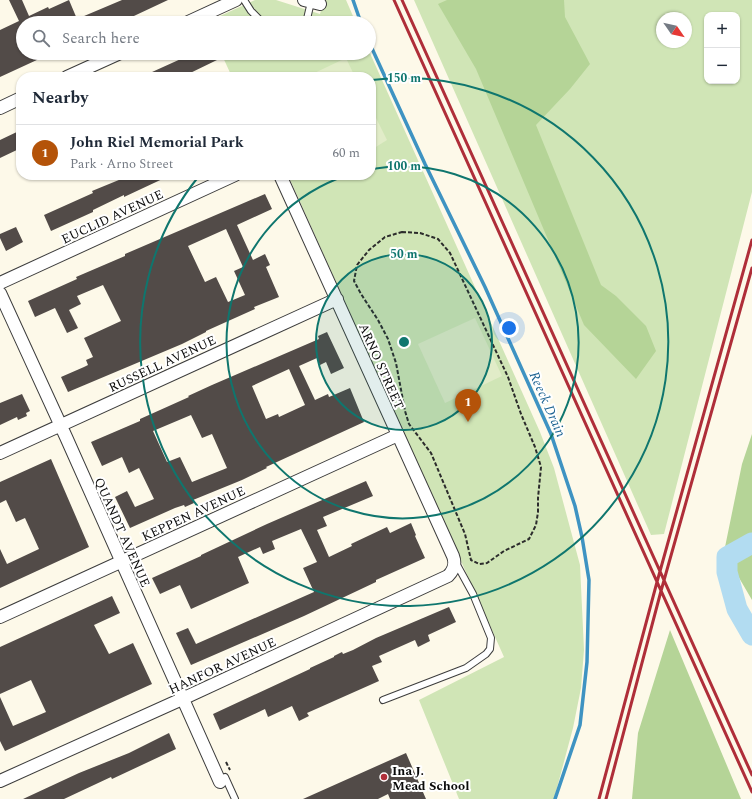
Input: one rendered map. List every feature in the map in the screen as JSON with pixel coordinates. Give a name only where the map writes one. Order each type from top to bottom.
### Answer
[{"type":"street","points":[[201,16],[236,0]]},
{"type":"street","points":[[78,72],[105,60]]},
{"type":"street","points":[[0,108],[16,100]]},
{"type":"street","name":"EUCLID AVENUE","points":[[0,283],[224,180]]},
{"type":"street","name":"ARNO STREET","points":[[282,180],[398,435],[454,565]]},
{"type":"street","name":"QUANDT AVENUE","points":[[0,293],[182,699],[222,780]]},
{"type":"street","name":"RUSSELL AVENUE","points":[[0,452],[336,299]]},
{"type":"street","name":"KEPPEN AVENUE","points":[[0,616],[398,435]]},
{"type":"street","name":"HANFOR AVENUE","points":[[0,780],[182,699],[448,576],[454,565]]},
{"type":"lane","points":[[244,0],[256,16]]},
{"type":"lane","points":[[308,16],[312,2]]},
{"type":"lane","points":[[383,700],[466,668],[486,654],[490,649],[491,638],[473,594],[454,565]]},
{"type":"lane","points":[[222,780],[235,799]]},
{"type":"path","points":[[402,232],[420,233],[438,239],[450,253],[508,377],[535,447],[541,466],[536,525],[529,539],[504,551],[487,563],[479,564],[471,560],[465,534],[432,453],[409,424],[405,411],[396,363],[388,339],[354,281],[357,265],[369,250],[385,237],[402,232]]},
{"type":"path","points":[[226,762],[231,772]]},
{"type":"green space","points":[[255,0],[276,0],[320,14],[324,0],[346,0],[353,16],[220,16]]},
{"type":"green space","points":[[414,0],[752,0],[752,192],[664,534],[651,535]]},
{"type":"green space","points":[[447,0],[564,0],[565,17],[590,64],[570,89],[536,125],[601,285],[616,296],[646,326],[656,351],[636,379],[584,325],[476,69],[438,4]]},
{"type":"green space","points":[[224,60],[373,60],[540,432],[554,468],[580,565],[584,650],[581,688],[573,728],[554,799],[459,799],[419,700],[504,657],[290,180],[376,180],[376,72],[230,72]]},
{"type":"green space","points":[[342,60],[347,60],[353,72],[317,72]]},
{"type":"green space","points":[[376,118],[387,140],[376,147]]},
{"type":"green space","points":[[475,318],[502,376],[445,403],[418,344]]},
{"type":"green space","points":[[752,434],[752,600],[724,552],[742,464]]},
{"type":"green space","points":[[670,630],[741,799],[632,799],[638,733]]},
{"type":"building","points":[[9,0],[22,0],[29,16],[17,16]]},
{"type":"building","points":[[69,0],[76,16],[29,16],[48,7],[49,9]]},
{"type":"building","points":[[122,0],[168,0],[134,16],[84,16]]},
{"type":"building","points":[[16,22],[16,60],[37,60],[0,77],[0,30]]},
{"type":"building","points":[[179,60],[217,60],[192,72],[152,72]]},
{"type":"building","points":[[16,132],[16,150],[0,158],[0,140]]},
{"type":"building","points":[[119,180],[160,180],[124,197],[124,195],[93,210],[93,212],[51,231],[44,215],[93,193],[92,191]]},
{"type":"building","points":[[265,194],[272,209],[237,225],[253,260],[265,254],[270,265],[266,267],[279,297],[254,307],[255,309],[206,331],[182,344],[68,392],[61,377],[88,365],[86,360],[93,357],[84,338],[121,321],[103,285],[77,296],[81,304],[69,310],[78,328],[67,333],[55,308],[35,317],[28,301],[77,279],[76,277],[125,256],[125,254]],"holes":[[[226,229],[243,267],[234,271],[245,295],[228,302],[216,277],[205,282],[188,246]]]},
{"type":"building","points":[[16,227],[23,242],[6,251],[0,238],[0,234]]},
{"type":"building","points":[[327,332],[344,368],[331,374],[326,362],[320,365],[317,358],[299,366],[315,400],[328,394],[329,397],[350,388],[364,422],[266,467],[267,468],[242,480],[193,500],[194,503],[185,507],[184,505],[175,508],[130,528],[115,497],[127,491],[135,507],[154,499],[139,468],[129,473],[122,457],[102,466],[91,442],[140,421],[140,419],[212,385],[319,339],[318,336]],"holes":[[[289,369],[305,405],[279,417],[278,414],[266,419],[252,386]],[[191,415],[202,438],[212,434],[227,468],[192,482],[180,457],[167,462],[153,431]]]},
{"type":"building","points":[[22,394],[30,411],[26,413],[27,416],[18,420],[17,417],[0,425],[0,403]]},
{"type":"building","points":[[51,459],[89,547],[0,588],[0,549],[7,564],[39,549],[25,518],[16,522],[6,500],[0,503],[0,482]]},
{"type":"building","points":[[366,481],[373,496],[323,517],[327,526],[317,530],[329,557],[352,546],[351,544],[387,527],[390,533],[411,523],[425,558],[376,580],[376,582],[304,616],[191,665],[176,633],[188,628],[196,644],[314,592],[303,568],[317,562],[301,529],[272,541],[275,549],[263,554],[260,547],[238,557],[249,583],[191,609],[180,585],[160,594],[152,578],[267,524]]},
{"type":"building","points":[[112,596],[120,613],[94,625],[109,654],[133,643],[152,684],[5,751],[0,741],[0,697],[13,726],[46,712],[31,680],[0,694],[0,647]]},
{"type":"building","points":[[449,607],[456,622],[428,635],[430,641],[418,647],[415,640],[379,656],[382,662],[372,666],[379,681],[307,713],[309,716],[299,721],[292,706],[268,717],[265,709],[220,730],[213,714],[310,669],[342,652],[343,654],[353,650],[376,638]]},
{"type":"building","points":[[169,733],[176,749],[112,779],[111,777],[64,799],[23,799],[79,773],[129,753]]},
{"type":"building","name":"Ina J. Mead School","points":[[406,753],[426,799],[390,799],[388,794],[378,799],[303,799]]},
{"type":"waterway","name":"Reeck Drain","points":[[353,0],[359,16]]},
{"type":"waterway","name":"Reeck Drain","points":[[376,57],[425,164],[485,287],[551,434],[575,506],[589,580],[587,662],[580,725],[555,799]]},
{"type":"waterway","points":[[752,543],[727,557],[727,572],[737,609],[752,635]]},
{"type":"railway","points":[[394,0],[752,792]]},
{"type":"railway","points":[[402,0],[752,775]]},
{"type":"railway","points":[[599,799],[657,582],[752,240]]},
{"type":"railway","points":[[606,799],[661,591],[752,268]]},
{"type":"place","name":"John Riel Memorial Park","points":[[468,422]]},
{"type":"place","name":"Ina J. Mead School","points":[[384,777]]}]
